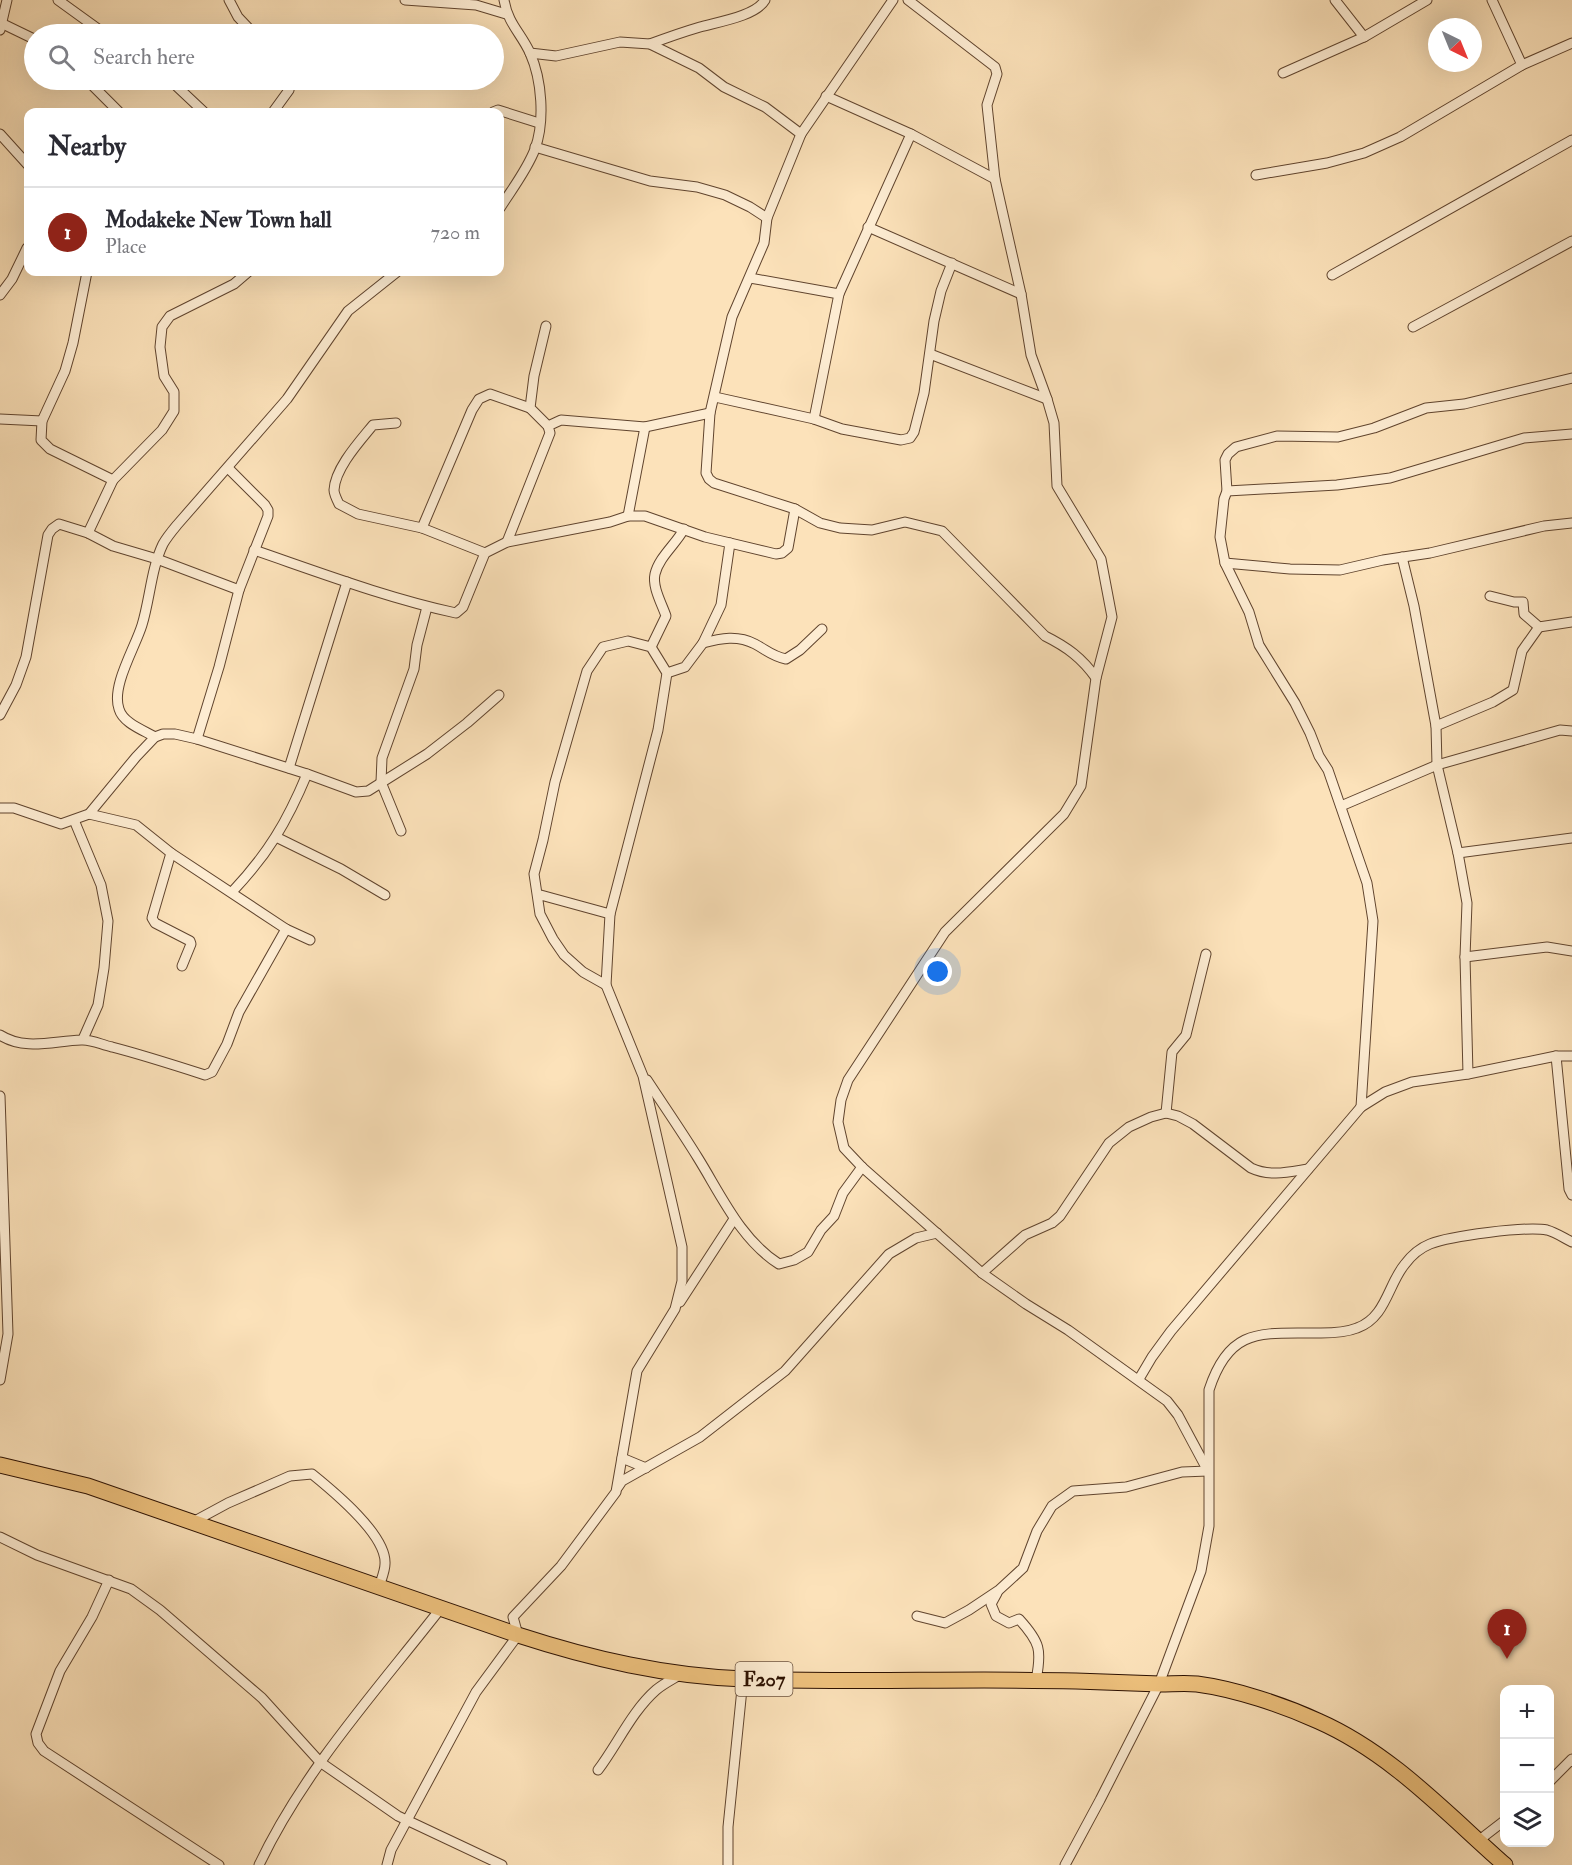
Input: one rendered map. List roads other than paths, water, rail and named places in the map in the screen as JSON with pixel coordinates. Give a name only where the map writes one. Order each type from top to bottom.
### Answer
[{"type":"main road","name":"F207","points":[[0,1465],[87,1486],[518,1635],[580,1655],[642,1669],[743,1679],[1036,1680],[1197,1684],[1249,1696],[1321,1722],[1379,1756],[1410,1779],[1505,1865]]},
{"type":"street","points":[[7,0],[1,26],[24,35]]},
{"type":"street","points":[[58,0],[91,24]]},
{"type":"street","points":[[229,0],[245,24]]},
{"type":"street","points":[[405,0],[476,5],[506,14]]},
{"type":"street","points":[[504,0],[506,14],[530,53],[541,97],[536,147],[504,202]]},
{"type":"street","points":[[530,53],[556,56],[620,42],[650,44],[736,17],[762,6],[765,0]]},
{"type":"street","points":[[893,0],[801,134],[767,218],[764,243],[732,317],[710,413],[706,473],[714,483],[795,509],[819,523],[840,528],[872,530],[905,522],[942,531],[1045,636],[1067,647],[1084,662],[1096,678]]},
{"type":"street","points":[[908,0],[994,67],[997,74],[987,105],[995,179],[1021,294],[1031,355],[1054,423],[1057,486],[1101,559],[1112,617],[1096,678],[1081,786],[1073,802],[1064,814],[945,932],[848,1080],[841,1100],[838,1122],[844,1148],[862,1167],[982,1273],[1139,1379],[1167,1401],[1178,1415],[1208,1471]]},
{"type":"street","points":[[1335,0],[1364,37]]},
{"type":"street","points":[[1283,74],[1364,37],[1427,0]]},
{"type":"street","points":[[1492,0],[1522,65]]},
{"type":"street","points":[[1256,175],[1327,163],[1364,153],[1400,137],[1522,65],[1572,43]]},
{"type":"street","points":[[650,44],[699,68],[724,87],[765,107],[801,134]]},
{"type":"street","points":[[97,90],[114,108]]},
{"type":"street","points":[[181,90],[200,108]]},
{"type":"street","points":[[276,108],[289,90]]},
{"type":"street","points":[[826,96],[911,134],[995,179]]},
{"type":"street","points":[[504,112],[539,123]]},
{"type":"street","points":[[0,134],[24,161]]},
{"type":"street","points":[[814,419],[839,294],[911,134]]},
{"type":"street","points":[[1332,275],[1572,140]]},
{"type":"street","points":[[536,147],[650,181],[697,187],[725,195],[767,218]]},
{"type":"street","points":[[868,227],[1021,294]]},
{"type":"street","points":[[1413,327],[1572,241]]},
{"type":"street","points":[[0,296],[12,279],[24,254]]},
{"type":"street","points":[[715,397],[814,419],[842,429],[901,440],[910,438],[914,432],[924,393],[934,321],[941,291],[952,263]]},
{"type":"street","points":[[86,276],[73,343],[65,371],[42,421],[41,440],[50,449],[113,480]]},
{"type":"street","points":[[88,532],[113,480],[162,430],[174,411],[174,392],[164,376],[160,347],[162,327],[170,316],[234,284],[243,276]]},
{"type":"street","points":[[155,737],[123,718],[117,699],[119,687],[142,626],[164,543],[286,399],[348,311],[392,276]]},
{"type":"street","points":[[750,278],[839,294]]},
{"type":"street","points":[[530,408],[534,376],[546,326]]},
{"type":"street","points":[[930,354],[1047,399]]},
{"type":"street","points":[[1361,1107],[1373,921],[1367,884],[1328,770],[1319,756],[1295,703],[1259,645],[1249,612],[1225,563],[1220,537],[1227,491],[1225,460],[1236,447],[1277,436],[1338,437],[1374,428],[1426,408],[1464,404],[1572,378]]},
{"type":"street","points":[[422,528],[472,410],[479,399],[489,394],[530,408],[548,426],[550,433],[507,542]]},
{"type":"street","points":[[548,426],[561,420],[645,427],[710,413]]},
{"type":"street","points":[[0,418],[42,421]]},
{"type":"street","points":[[396,423],[373,425],[339,473],[334,491],[339,504],[358,514],[422,528],[485,553]]},
{"type":"street","points":[[628,516],[645,427]]},
{"type":"street","points":[[1227,491],[1337,485],[1390,478],[1524,438],[1572,434]]},
{"type":"street","points":[[196,739],[219,667],[239,590],[268,516],[268,510],[228,468]]},
{"type":"street","points":[[254,550],[346,582],[427,607],[456,613],[460,611],[485,553],[507,542],[610,522],[628,516],[645,516],[705,537],[776,554],[788,548],[795,509]]},
{"type":"street","points":[[0,715],[16,685],[26,657],[48,535],[59,524],[88,532],[113,546],[158,559],[239,590]]},
{"type":"street","points":[[1225,563],[1290,569],[1340,570],[1430,553],[1544,526],[1572,524]]},
{"type":"street","points":[[651,647],[666,615],[655,575],[662,559],[684,529]]},
{"type":"street","points":[[667,673],[685,667],[703,643],[720,605],[730,543]]},
{"type":"street","points":[[1402,557],[1414,606],[1436,726],[1437,765],[1458,853],[1467,903],[1465,957],[1468,1074]]},
{"type":"street","points":[[289,768],[346,582]]},
{"type":"street","points":[[1490,596],[1523,602],[1524,615],[1539,627]]},
{"type":"street","points":[[401,831],[381,782],[382,758],[414,669],[417,645],[427,607]]},
{"type":"street","points":[[1436,726],[1493,702],[1513,690],[1521,651],[1539,627],[1572,622]]},
{"type":"street","points":[[703,643],[732,637],[754,643],[772,656],[786,659],[800,650],[822,629]]},
{"type":"street","points":[[606,985],[583,972],[564,955],[540,914],[534,874],[555,782],[587,671],[603,647],[628,642],[651,647],[667,673],[658,730],[610,914],[606,985],[643,1076],[682,1248],[682,1281],[675,1310]]},
{"type":"street","points":[[0,808],[14,808],[61,824],[89,814],[136,757],[155,737],[163,734],[196,739],[356,792],[368,791],[427,754],[499,694]]},
{"type":"street","points":[[1341,806],[1437,765],[1560,730],[1572,731]]},
{"type":"street","points":[[232,892],[266,853],[290,814],[307,774]]},
{"type":"street","points":[[89,814],[136,825],[171,853],[286,929],[310,940]]},
{"type":"street","points":[[74,820],[101,885],[108,921],[98,1005],[83,1039]]},
{"type":"street","points":[[276,837],[342,869],[385,895]]},
{"type":"street","points":[[1458,853],[1572,838]]},
{"type":"street","points":[[171,853],[152,918],[154,923],[191,944],[182,966]]},
{"type":"street","points":[[537,894],[610,914]]},
{"type":"street","points":[[0,1035],[20,1044],[57,1043],[83,1039],[205,1075],[212,1072],[227,1044],[239,1012],[286,929]]},
{"type":"street","points":[[1465,957],[1547,947],[1572,951]]},
{"type":"street","points":[[1166,1113],[1172,1052],[1186,1035],[1206,954]]},
{"type":"street","points":[[1556,1056],[1569,1189],[1572,1195]]},
{"type":"street","points":[[1139,1379],[1171,1331],[1361,1107],[1386,1092],[1412,1082],[1468,1074],[1556,1056],[1572,1056]]},
{"type":"street","points":[[643,1076],[697,1157],[734,1219],[768,1257],[779,1264],[794,1260],[808,1252],[821,1230],[834,1216],[843,1192],[862,1167]]},
{"type":"street","points":[[0,1096],[8,1334],[0,1380]]},
{"type":"street","points":[[982,1273],[1013,1243],[1052,1223],[1060,1216],[1109,1143],[1129,1128],[1151,1117],[1166,1113],[1178,1116],[1193,1124],[1261,1173],[1308,1169]]},
{"type":"street","points":[[616,1492],[637,1371],[734,1219]]},
{"type":"street","points":[[1065,1865],[1159,1684],[1201,1571],[1209,1526],[1209,1390],[1221,1360],[1242,1340],[1259,1334],[1332,1333],[1357,1329],[1379,1312],[1396,1276],[1405,1263],[1427,1245],[1443,1240],[1536,1229],[1548,1230],[1572,1242]]},
{"type":"street","points":[[387,1865],[391,1850],[406,1820],[476,1692],[518,1635],[513,1617],[561,1566],[616,1492],[622,1480],[700,1437],[785,1371],[889,1254],[916,1238],[937,1233]]},
{"type":"street","points":[[622,1458],[646,1468]]},
{"type":"street","points":[[917,1616],[945,1623],[999,1590],[1023,1568],[1037,1531],[1052,1506],[1073,1491],[1126,1487],[1182,1472],[1208,1471]]},
{"type":"street","points":[[191,1523],[228,1503],[290,1476],[312,1474],[345,1500],[383,1550],[385,1564],[379,1587]]},
{"type":"street","points":[[0,1537],[37,1555],[131,1588],[253,1690],[320,1762],[406,1820],[502,1865]]},
{"type":"street","points":[[109,1580],[92,1617],[60,1671],[36,1734],[38,1743],[44,1751],[219,1865]]},
{"type":"street","points":[[999,1590],[991,1604],[996,1616],[1009,1623],[1019,1619],[1039,1646],[1036,1680]]},
{"type":"street","points":[[259,1865],[268,1845],[320,1762],[441,1608]]},
{"type":"street","points":[[598,1770],[638,1710],[657,1689],[681,1674]]},
{"type":"street","points":[[728,1865],[728,1827],[743,1679]]},
{"type":"street","points":[[1554,1778],[1572,1759]]},
{"type":"street","points":[[1478,1842],[1500,1824]]},
{"type":"place","name":"Modakeke New Town hall","points":[[1507,1659]]}]
